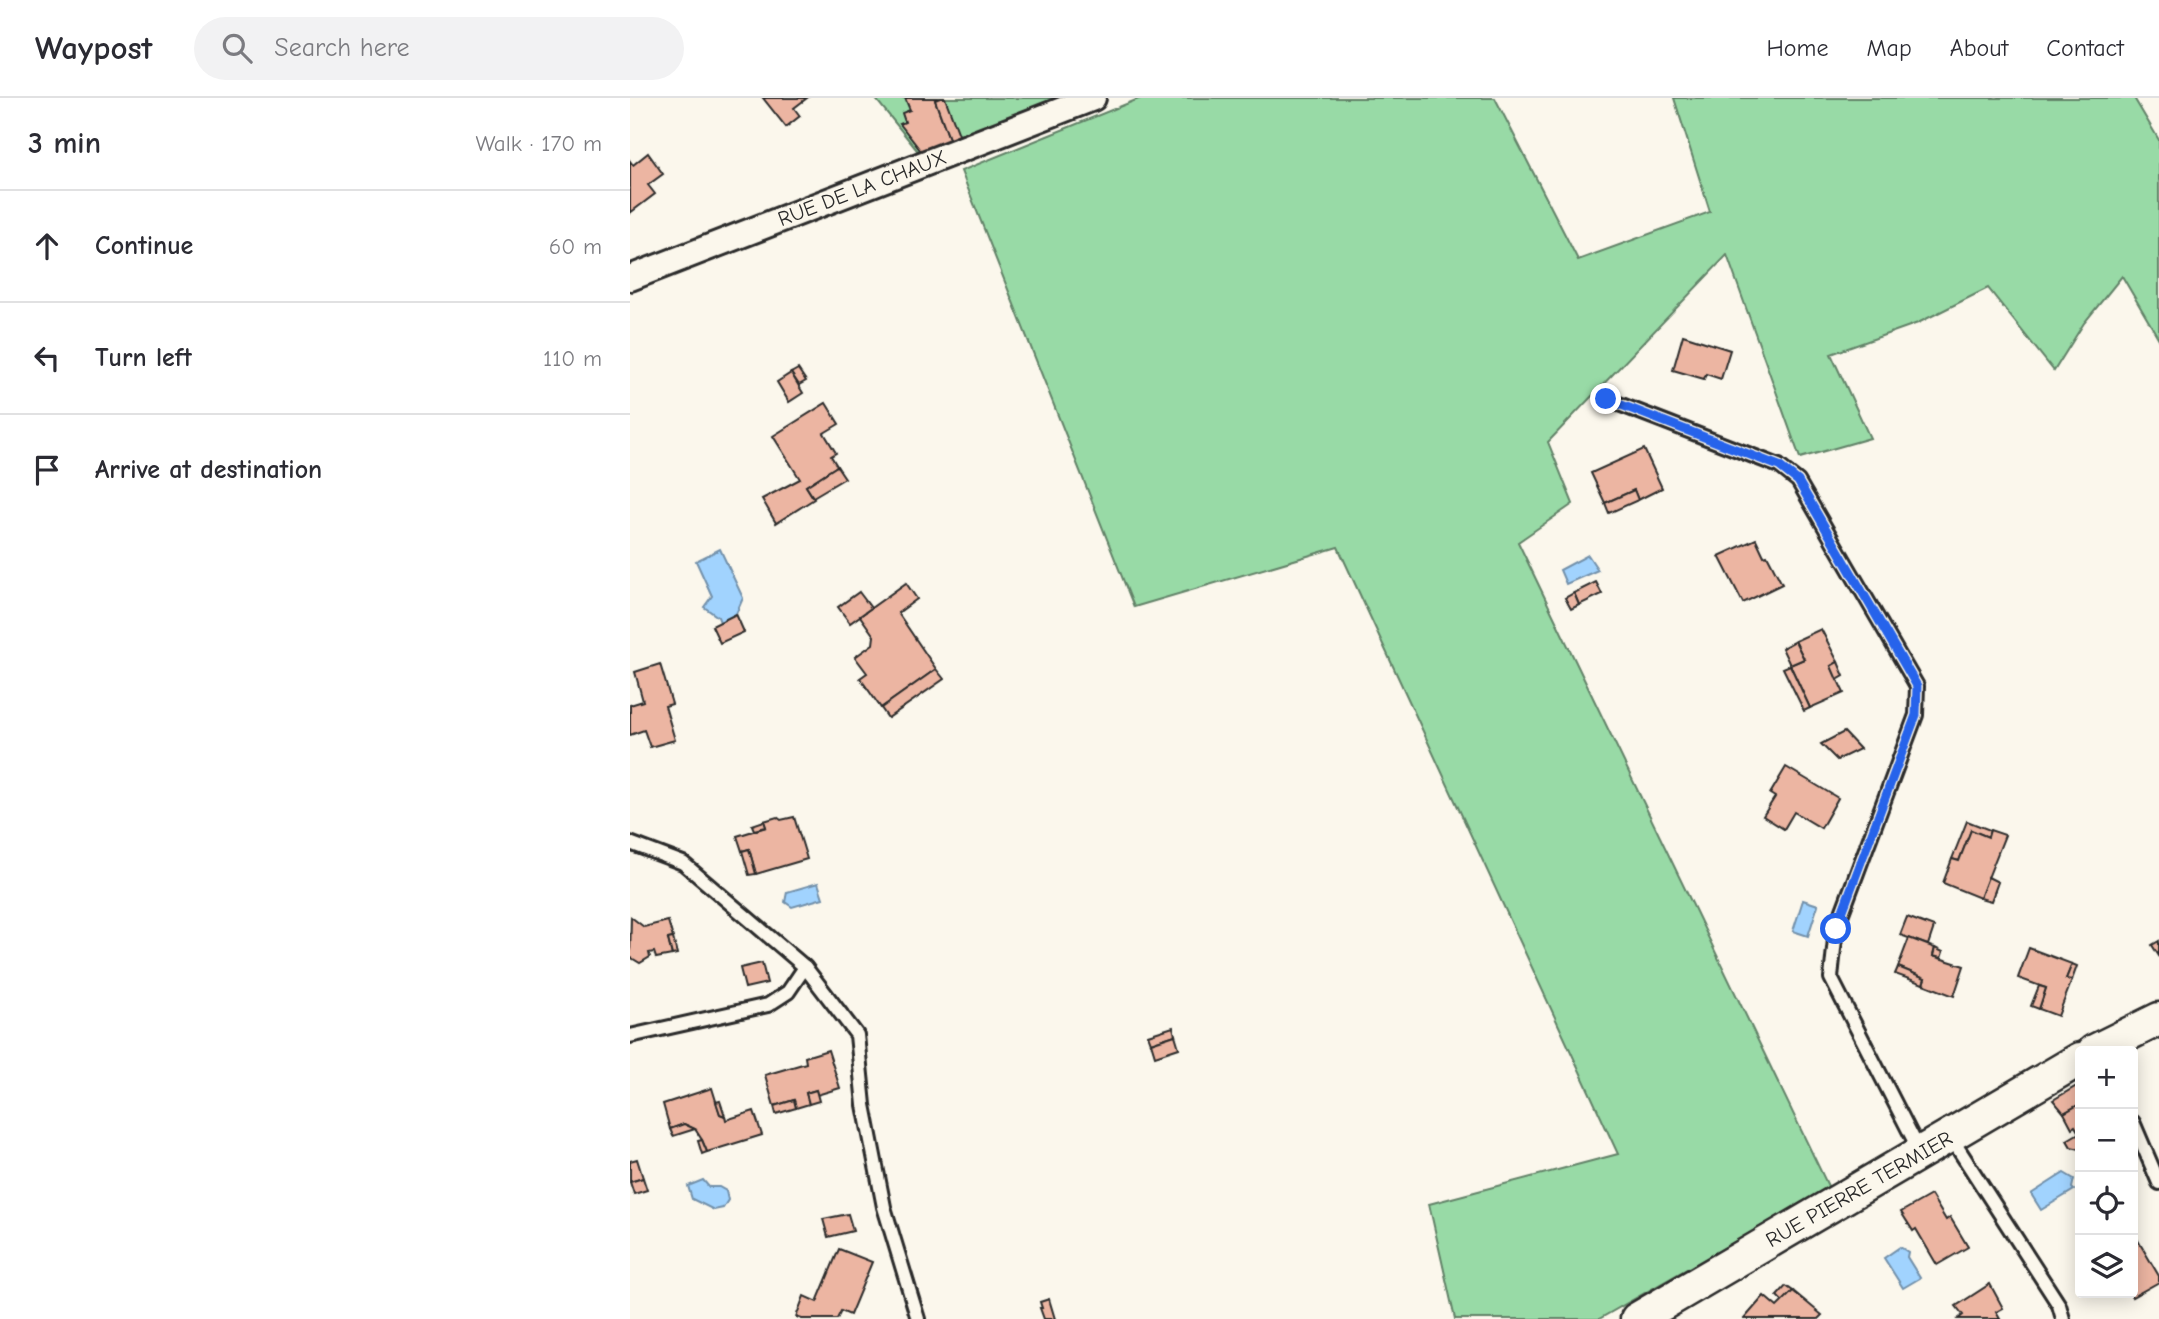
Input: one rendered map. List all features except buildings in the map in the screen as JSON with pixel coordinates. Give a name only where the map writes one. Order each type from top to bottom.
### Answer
[{"type":"street","name":"RUE DE LA CHAUX","points":[[630,278],[1093,98]]},
{"type":"street","name":"RUE PIERRE TERMIER","points":[[2106,1046],[2159,1019]]},
{"type":"street","name":"RUE PIERRE TERMIER","points":[[1637,1319],[2075,1063]]},
{"type":"lane","points":[[1606,399],[1779,466],[1798,481],[1917,686],[1916,715],[1836,929],[1831,978],[1920,1153]]},
{"type":"lane","points":[[630,843],[683,863],[805,967],[857,1035],[864,1105],[884,1207],[918,1319]]},
{"type":"lane","points":[[630,1036],[768,1004],[788,992],[805,967]]},
{"type":"lane","points":[[2138,1134],[2159,1183]]},
{"type":"lane","points":[[1950,1135],[2059,1306],[2063,1319]]},
{"type":"green space","points":[[875,98],[1070,98],[924,159]]},
{"type":"green space","points":[[1141,98],[1495,98],[1578,260],[1710,212],[1674,98],[2134,98],[2159,140],[2159,339],[2122,276],[2084,323],[2054,371],[1988,288],[1918,323],[1831,354],[1870,438],[1800,458],[1727,255],[1548,442],[1573,504],[1518,542],[1829,1188],[1599,1319],[1455,1319],[1429,1204],[1618,1154],[1338,547],[1134,607],[961,171]]},
{"type":"water","points":[[720,549],[743,598],[736,614],[720,622],[718,617],[704,607],[712,596],[696,561]]},
{"type":"water","points":[[1588,555],[1598,570],[1566,584],[1560,570]]},
{"type":"water","points":[[818,883],[823,898],[792,907],[785,902],[787,892]]},
{"type":"water","points":[[1803,900],[1818,905],[1808,936],[1793,931]]},
{"type":"water","points":[[2064,1173],[2074,1179],[2074,1190],[2041,1210],[2031,1194]]},
{"type":"water","points":[[703,1180],[709,1187],[719,1187],[726,1191],[728,1200],[723,1208],[714,1210],[692,1199],[688,1186]]},
{"type":"water","points":[[1900,1247],[1908,1252],[1907,1257],[1920,1278],[1903,1288],[1884,1258]]},
{"type":"route","points":[[1606,399],[1779,466],[1798,481],[1917,686],[1916,715],[1836,929]]}]
